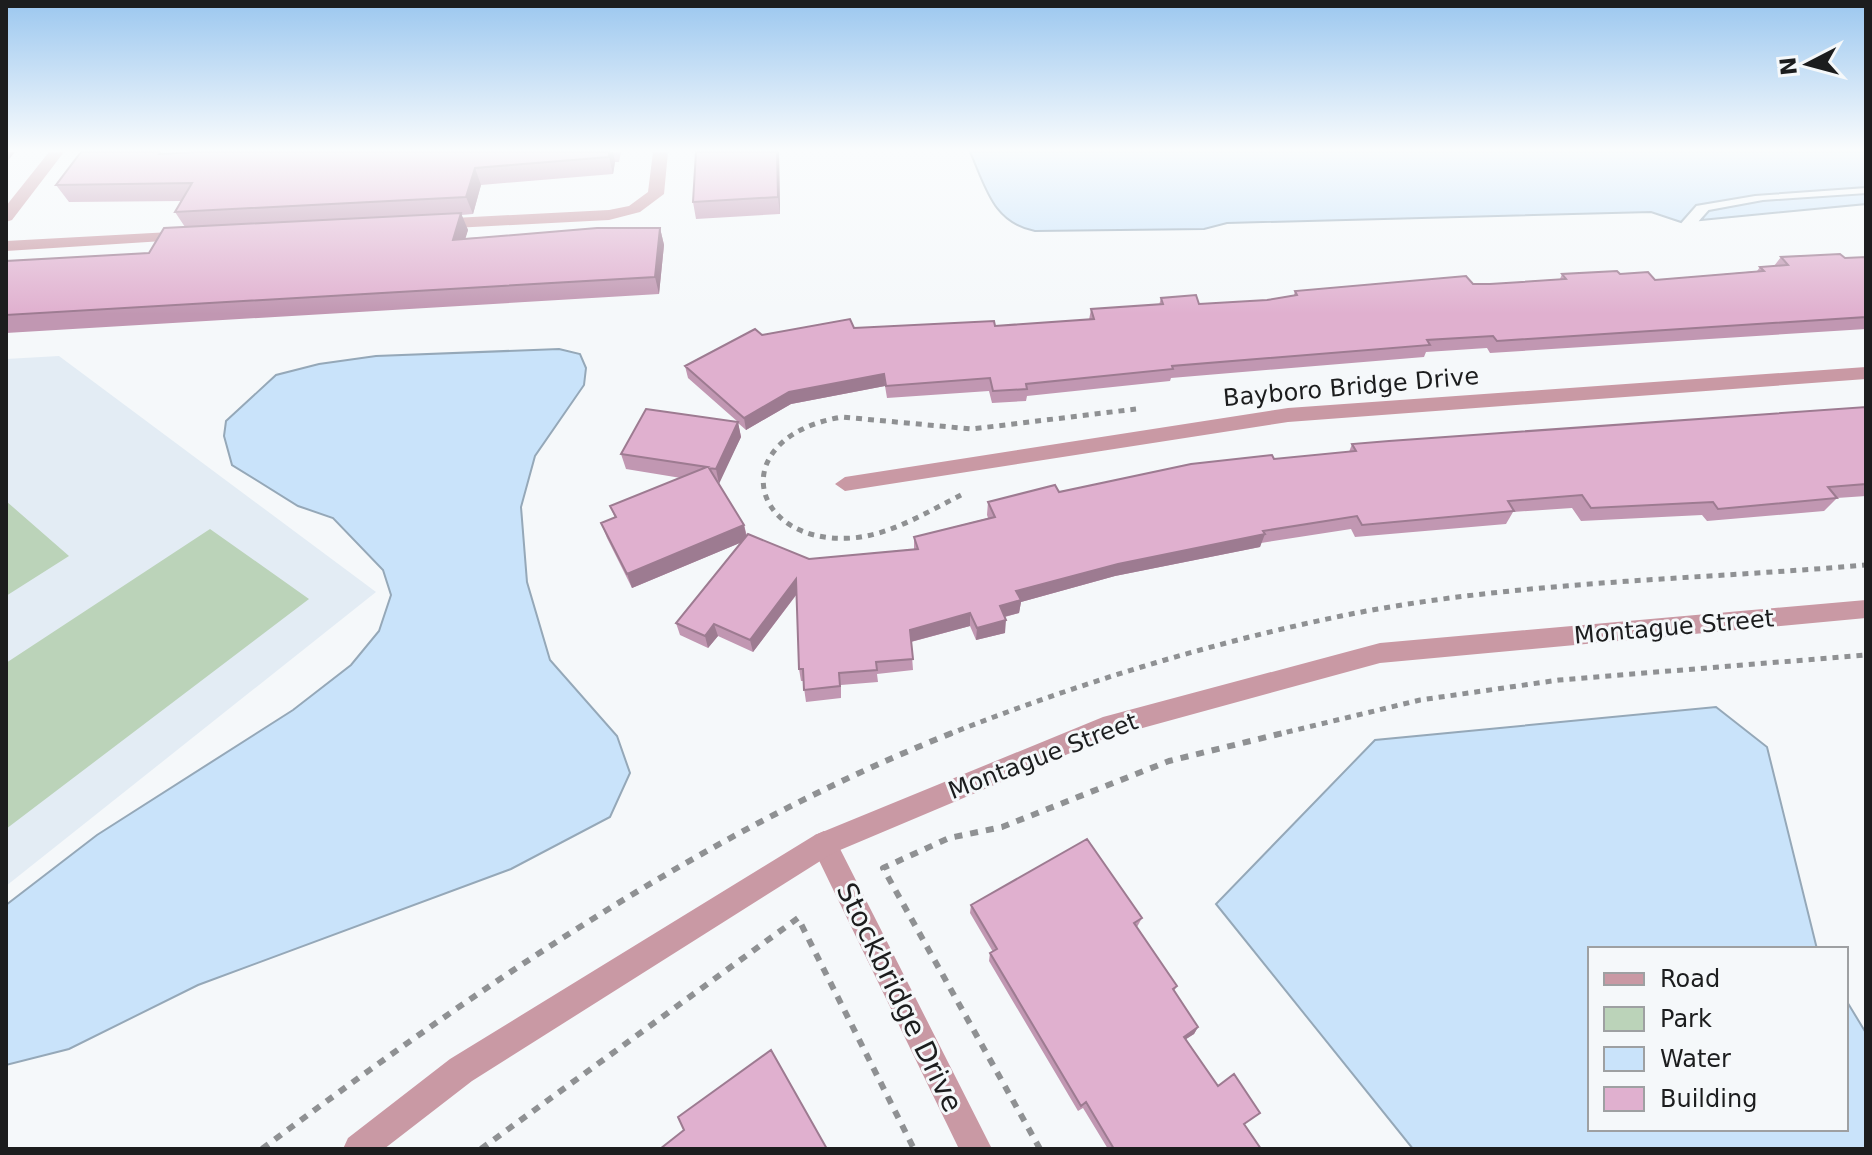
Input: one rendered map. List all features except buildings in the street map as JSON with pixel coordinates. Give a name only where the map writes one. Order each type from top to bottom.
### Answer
[{"type":"street","points":[[418,225],[609,215],[639,206]]},
{"type":"street","points":[[6,246],[212,235]]},
{"type":"street","name":"Bayboro Bridge Drive","points":[[845,484],[1288,415],[1866,373]]},
{"type":"street","name":"Montague Street","points":[[359,1149],[461,1070],[824,844],[1103,728],[1380,653],[1866,609]]},
{"type":"street","name":"Stockbridge Drive","points":[[824,844],[976,1149]]},
{"type":"path","points":[[1040,1149],[883,868],[949,838],[1002,827],[1169,761],[1420,700],[1559,680],[1866,655]]},
{"type":"path","points":[[481,1149],[798,918],[914,1149]]},
{"type":"shaded area","points":[[59,356],[376,592],[6,886],[6,359]]},
{"type":"green space","points":[[6,501],[69,556],[6,596]]},
{"type":"green space","points":[[210,529],[309,599],[6,829],[6,663]]},
{"type":"water","points":[[996,206],[1695,206],[1681,222],[1651,212],[1227,223],[1204,229],[1035,231],[1021,227]]},
{"type":"water","points":[[1737,206],[1846,206],[1701,220],[1709,211]]},
{"type":"water","points":[[559,349],[580,354],[586,368],[584,385],[535,456],[521,507],[527,582],[550,660],[617,736],[630,773],[610,817],[511,869],[198,985],[69,1049],[6,1065],[6,905],[97,835],[293,710],[351,665],[379,631],[391,595],[383,570],[333,518],[298,506],[232,465],[224,436],[226,421],[276,375],[319,364],[376,356]]},
{"type":"water","points":[[1716,707],[1767,747],[1817,947],[1588,947],[1588,1131],[1848,1131],[1848,1003],[1866,1033],[1866,1149],[1413,1149],[1216,904],[1375,740]]}]
